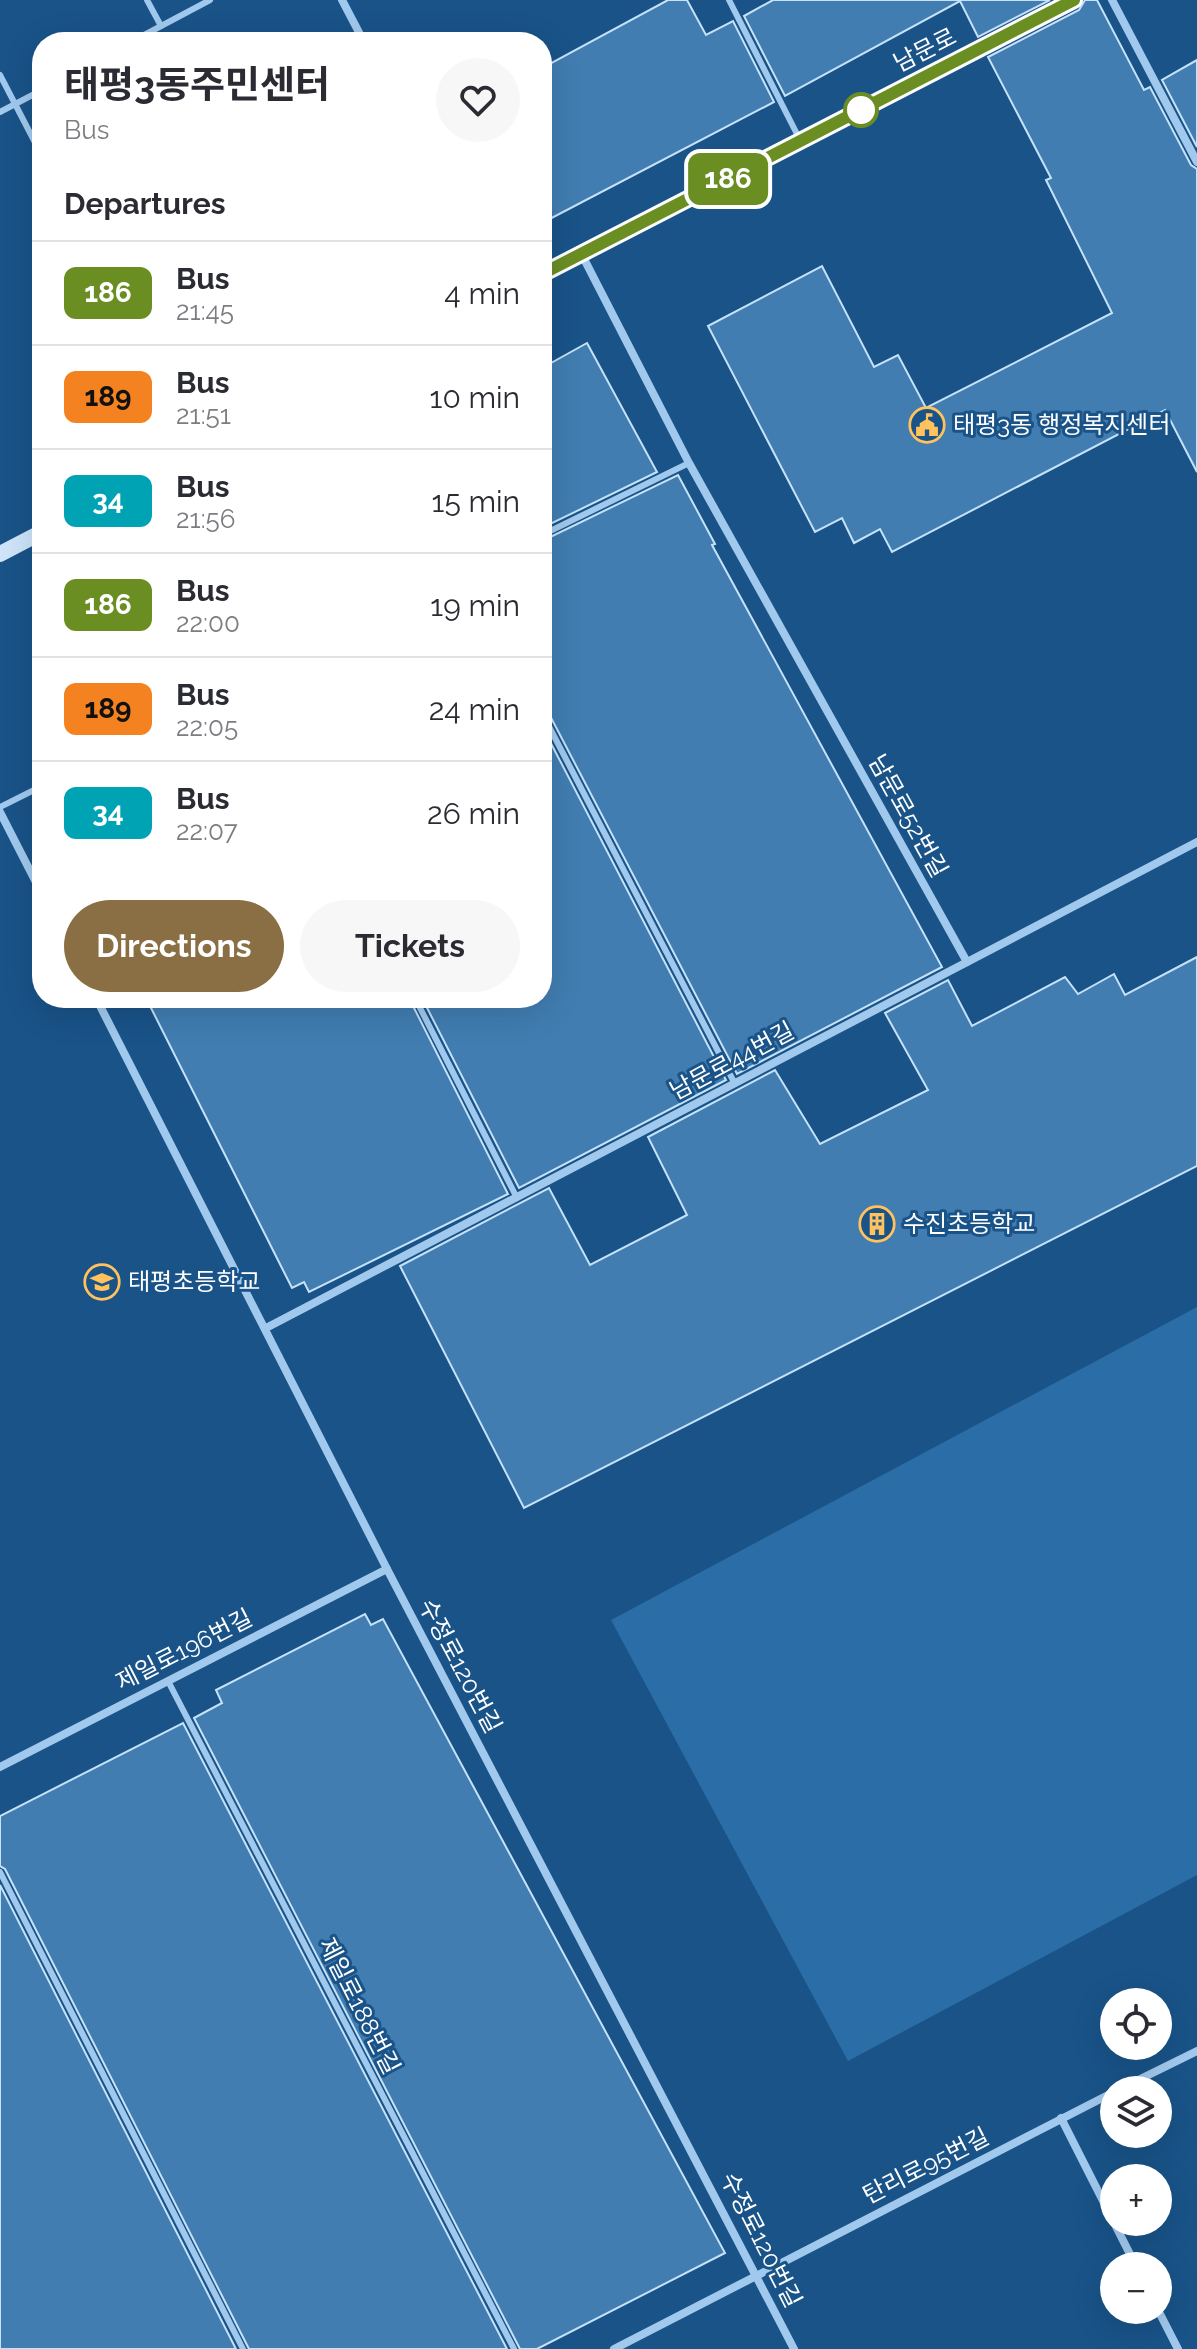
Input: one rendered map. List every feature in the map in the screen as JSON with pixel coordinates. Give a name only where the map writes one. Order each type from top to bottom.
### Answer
[{"type":"main road","name":"남문로","points":[[552,269],[1074,0]]},
{"type":"main road","points":[[0,554],[32,537]]},
{"type":"street","points":[[342,0],[359,32]]},
{"type":"street","points":[[1112,0],[1197,162]]},
{"type":"street","name":"남문로52번길","points":[[582,255],[689,463],[967,962]]},
{"type":"street","points":[[0,810],[32,874]]},
{"type":"street","points":[[967,962],[1197,842]]},
{"type":"street","name":"남문로44번길","points":[[266,1328],[967,962]]},
{"type":"street","name":"수정로120번길","points":[[101,1008],[387,1569],[794,2349]]},
{"type":"street","name":"제일로196번길","points":[[0,1767],[387,1569]]},
{"type":"street","name":"탄리로95번길","points":[[1146,2076],[1197,2051]]},
{"type":"street","name":"탄리로95번길","points":[[757,2275],[1100,2099]]},
{"type":"street","points":[[1061,2118],[1129,2252]]},
{"type":"street","points":[[614,2349],[757,2275]]},
{"type":"street","points":[[1165,2324],[1178,2349]]},
{"type":"lane","points":[[147,0],[161,26]]},
{"type":"lane","points":[[150,32],[210,0]]},
{"type":"lane","points":[[729,0],[800,141]]},
{"type":"lane","points":[[0,75],[32,137]]},
{"type":"lane","points":[[0,112],[32,95]]},
{"type":"lane","points":[[552,530],[689,463]]},
{"type":"lane","points":[[552,732],[734,1082]]},
{"type":"lane","points":[[0,810],[32,792]]},
{"type":"lane","points":[[420,1008],[517,1199]]},
{"type":"lane","name":"제일로188번길","points":[[168,1681],[514,2349]]},
{"type":"lane","points":[[0,1872],[243,2349]]},
{"type":"shaded area","points":[[1197,1307],[1197,1875],[848,2061],[611,1620]]},
{"type":"building","points":[[668,0],[687,0],[706,35],[733,21],[774,102],[552,218],[552,63]]},
{"type":"building","points":[[773,0],[1050,0],[978,37],[960,1],[785,96],[744,16]]},
{"type":"building","points":[[1085,0],[1097,0],[1144,90],[1150,87],[1191,165],[1197,169],[1197,472],[1165,410],[892,552],[880,529],[854,543],[842,518],[815,532],[708,326],[822,266],[874,367],[898,355],[926,408],[1112,313],[1046,180],[1051,178],[988,57],[1079,10]]},
{"type":"building","points":[[1197,60],[1197,147],[1162,80]]},
{"type":"building","points":[[587,343],[657,472],[552,523],[552,362]]},
{"type":"building","points":[[678,475],[715,544],[712,545],[942,967],[737,1074],[552,720],[552,536]]},
{"type":"building","points":[[552,745],[726,1080],[519,1188],[427,1008],[552,1008]]},
{"type":"building","name":"수진초등학교","points":[[1197,957],[1197,1166],[524,1508],[400,1266],[549,1188],[590,1265],[687,1215],[648,1137],[775,1070],[820,1144],[928,1090],[885,1013],[948,980],[972,1026],[1065,977],[1078,994],[1114,974],[1125,995]]},
{"type":"building","points":[[151,1008],[414,1008],[508,1194],[309,1292],[304,1282],[292,1288]]},
{"type":"building","points":[[365,1614],[371,1625],[383,1619],[725,2253],[537,2349],[520,2349],[194,1718],[222,1703],[216,1690]]},
{"type":"building","points":[[183,1723],[507,2349],[249,2349],[5,1869],[0,1866],[0,1816]]},
{"type":"building","points":[[0,1885],[236,2349],[0,2349]]},
{"type":"bus line","name":"186","points":[[552,269],[1074,0]]},
{"type":"place","name":"태평3동 행정복지센터","points":[[927,425]]},
{"type":"place","name":"수진초등학교","points":[[877,1224]]},
{"type":"place","name":"태평초등학교","points":[[102,1282]]}]
